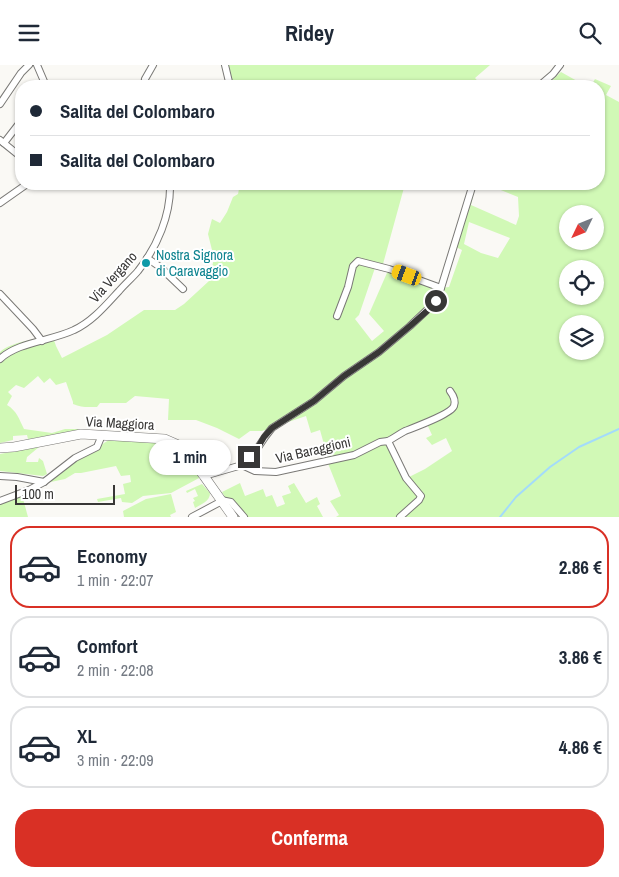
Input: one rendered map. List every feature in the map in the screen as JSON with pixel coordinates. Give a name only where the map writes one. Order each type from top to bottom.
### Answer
[{"type":"main road","name":"Via Maggiora","points":[[0,448],[14,447],[81,433],[165,439],[181,446],[233,517]]},
{"type":"street","points":[[16,80],[29,65]]},
{"type":"street","points":[[37,65],[43,80]]},
{"type":"street","points":[[145,79],[152,65]]},
{"type":"street","points":[[225,65],[229,80]]},
{"type":"street","points":[[546,80],[560,65]]},
{"type":"street","points":[[0,104],[15,82]]},
{"type":"street","points":[[15,128],[2,142],[15,152]]},
{"type":"street","points":[[0,203],[18,190]]},
{"type":"street","name":"Via Vergano","points":[[0,359],[6,353],[75,330],[101,311],[137,272],[154,249],[167,211],[169,190]]},
{"type":"street","points":[[204,476],[242,465],[257,449],[272,428],[314,401],[344,376],[379,352],[428,310],[436,301],[441,288],[471,190]]},
{"type":"street","points":[[147,258],[160,267],[182,289]]},
{"type":"street","points":[[337,315],[348,287],[353,266],[358,261],[389,269],[441,288]]},
{"type":"street","points":[[0,294],[42,341]]},
{"type":"street","name":"Via Baraggioni","points":[[242,465],[255,471],[276,472],[354,455],[444,414],[453,408],[455,403],[450,391]]},
{"type":"street","points":[[0,501],[29,490],[75,458],[97,447],[102,435]]},
{"type":"street","points":[[388,441],[406,478],[421,496],[420,500],[400,517]]},
{"type":"street","points":[[0,476],[44,481]]},
{"type":"street","points":[[192,517],[222,500],[231,502],[244,517]]},
{"type":"green space","points":[[227,65],[490,65],[475,78],[477,80],[231,80]]},
{"type":"green space","points":[[561,72],[575,80],[552,80]]},
{"type":"green space","points":[[605,83],[611,86],[606,95],[619,102],[619,517],[336,517],[339,515],[330,501],[341,496],[327,461],[330,460],[320,430],[311,433],[306,416],[262,431],[250,431],[239,439],[196,420],[168,420],[169,399],[135,396],[126,403],[100,403],[97,407],[82,407],[73,404],[66,382],[56,385],[50,378],[44,383],[38,376],[24,388],[16,385],[8,392],[12,396],[7,405],[15,413],[24,429],[52,433],[65,429],[78,429],[79,431],[28,439],[27,435],[13,436],[13,440],[0,443],[0,352],[11,345],[52,334],[62,358],[107,335],[144,310],[175,310],[184,304],[209,281],[214,258],[208,234],[212,219],[220,223],[233,197],[238,194],[239,190],[403,190],[383,264],[377,262],[359,315],[355,319],[372,341],[384,331],[369,314],[390,266],[441,288],[449,287],[462,250],[456,247],[472,190],[475,190],[471,205],[516,225],[519,216],[518,197],[501,190],[605,190]],"holes":[[[469,222],[510,238],[498,258],[481,253],[464,244]],[[426,422],[432,435],[426,438],[432,445],[446,438],[452,451],[425,469],[407,478],[388,441]]]},
{"type":"green space","points":[[109,440],[153,443],[175,448],[201,477],[171,493],[143,496],[132,503],[122,502],[121,498],[98,502],[97,499],[125,494],[123,484],[131,482],[130,475],[121,476],[116,466],[75,473],[65,479],[46,483],[69,464],[97,449]]},
{"type":"green space","points":[[39,447],[27,457],[26,462],[38,462],[39,458],[43,461],[47,474],[43,476],[0,471],[0,454]]},
{"type":"green space","points":[[240,483],[245,496],[263,489],[266,497],[272,495],[277,507],[285,504],[282,496],[291,493],[288,486],[294,483],[306,503],[317,497],[320,504],[317,506],[323,517],[244,517],[222,492]]},
{"type":"green space","points":[[202,484],[210,493],[210,496],[205,502],[195,508],[193,498],[198,496],[195,489],[187,493],[186,491]]},
{"type":"green space","points":[[171,494],[176,512],[170,515],[171,517],[124,517],[123,511],[146,499]]},
{"type":"green space","points":[[22,495],[28,517],[0,517],[0,502]]},
{"type":"waterway","points":[[500,517],[516,497],[550,467],[579,447],[619,429]]},
{"type":"place","name":"Nostra Signora di Caravaggio","points":[[146,263]]},
{"type":"route","points":[[249,457],[272,428],[314,401],[344,376],[379,352],[436,301]]}]
